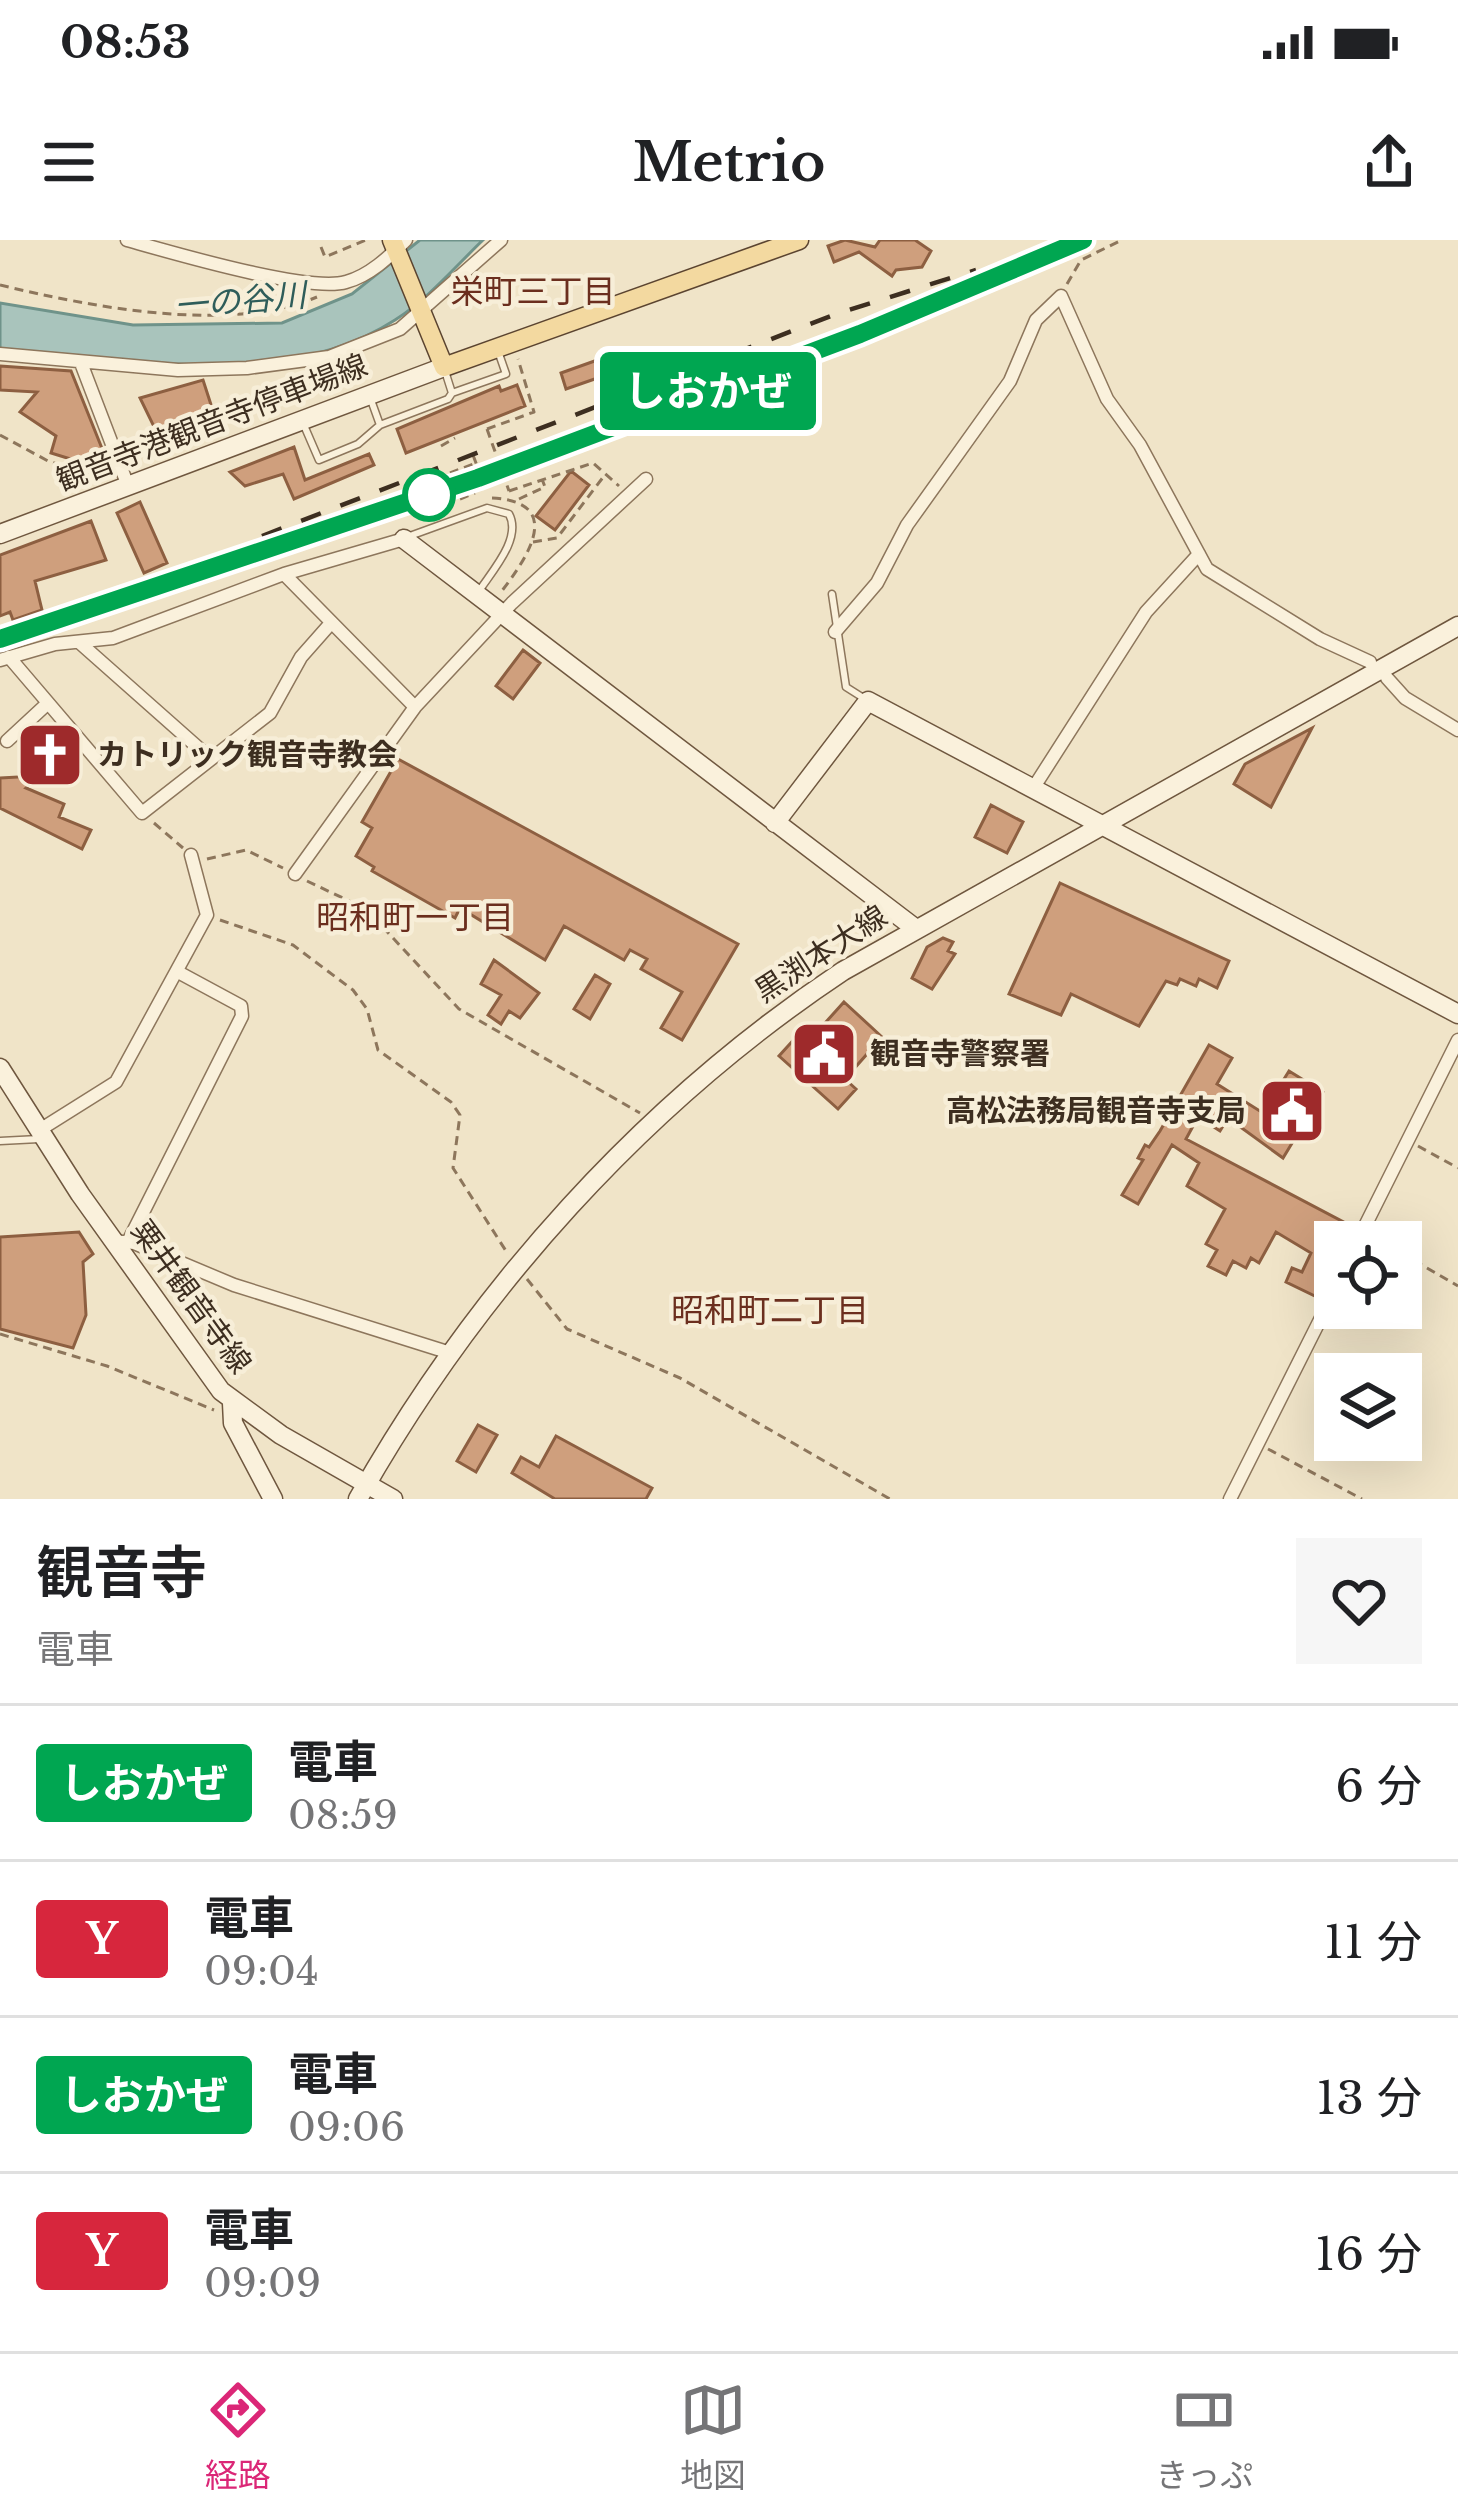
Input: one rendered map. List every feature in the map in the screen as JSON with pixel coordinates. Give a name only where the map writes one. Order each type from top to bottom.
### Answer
[{"type":"main road","points":[[398,244],[444,368],[799,240]]},
{"type":"main road","name":"観音寺港観音寺停車場線","points":[[0,534],[444,368]]},
{"type":"main road","points":[[404,539],[476,594],[501,604],[916,929]]},
{"type":"main road","name":"黒渕本大線","points":[[362,1492],[514,1262],[737,1047],[842,970],[1458,626]]},
{"type":"main road","points":[[775,823],[868,701],[1458,1014]]},
{"type":"main road","name":"粟井観音寺線","points":[[0,1068],[40,1135],[232,1402],[362,1492],[393,1499]]},
{"type":"main road","points":[[232,1402],[232,1423],[273,1499]]},
{"type":"street","points":[[127,240],[303,281],[344,284],[398,244]]},
{"type":"street","points":[[0,354],[178,370],[286,364],[365,347],[421,312],[501,240]]},
{"type":"street","points":[[835,632],[877,583],[908,525],[1010,381],[1036,320],[1060,296],[1107,399],[1140,445],[1207,569],[1320,639],[1370,662]]},
{"type":"street","points":[[81,363],[128,486]]},
{"type":"street","points":[[295,874],[415,707],[501,604],[646,479]]},
{"type":"street","points":[[5,658],[113,638],[284,574],[404,539]]},
{"type":"street","points":[[1034,788],[1146,612],[1199,554]]},
{"type":"street","points":[[284,574],[415,707]]},
{"type":"street","points":[[5,658],[142,813],[270,713],[301,658],[331,623]]},
{"type":"street","points":[[80,644],[211,759]]},
{"type":"street","points":[[1388,678],[1405,698],[1458,730]]},
{"type":"street","points":[[7,741],[48,703]]},
{"type":"street","points":[[40,1135],[108,1091],[178,972],[207,915],[191,855]]},
{"type":"street","points":[[178,972],[241,1006],[242,1016],[120,1241],[234,1286],[444,1351]]},
{"type":"street","points":[[1368,1221],[1458,1040]]},
{"type":"street","points":[[1230,1499],[1316,1329]]},
{"type":"lane","points":[[302,421],[319,460],[358,444],[380,425],[506,374],[497,348]]},
{"type":"lane","points":[[444,368],[452,393]]},
{"type":"lane","points":[[370,395],[380,425]]},
{"type":"lane","points":[[404,539],[487,508],[509,514],[514,527],[508,545],[476,594]]},
{"type":"lane","points":[[832,594],[846,687],[868,701]]},
{"type":"lane","points":[[0,1141],[40,1135]]},
{"type":"path","points":[[321,247],[325,257],[366,240]]},
{"type":"path","points":[[1060,296],[1081,260],[1122,240]]},
{"type":"path","points":[[0,285],[126,309],[215,313],[284,311],[344,284]]},
{"type":"path","points":[[517,356],[534,412],[487,429],[509,490],[593,463],[629,494]]},
{"type":"path","points":[[0,435],[48,461],[104,480]]},
{"type":"path","points":[[441,446],[455,438]]},
{"type":"path","points":[[473,455],[479,471]]},
{"type":"path","points":[[451,473],[476,463]]},
{"type":"path","points":[[533,542],[557,538],[605,474]]},
{"type":"path","points":[[519,500],[544,487],[542,478]]},
{"type":"path","points":[[460,499],[475,493]]},
{"type":"path","points":[[491,497],[519,500],[530,509],[533,542],[501,604]]},
{"type":"path","points":[[142,813],[191,855],[207,859],[246,850],[365,909],[459,1010],[647,1116]]},
{"type":"path","points":[[207,915],[292,945],[353,990],[367,1009],[378,1050],[452,1102],[460,1115],[453,1168],[514,1262],[567,1329],[680,1378],[890,1499]]},
{"type":"path","points":[[1406,1140],[1458,1168]]},
{"type":"path","points":[[1422,1265],[1458,1286]]},
{"type":"path","points":[[0,1334],[107,1366],[217,1411],[232,1402]]},
{"type":"path","points":[[1259,1444],[1362,1499]]},
{"type":"water","points":[[420,240],[483,240],[395,320],[350,343],[303,357],[202,365],[0,349],[0,303],[133,325],[282,323],[352,294]]},
{"type":"building","points":[[845,240],[875,247],[880,240],[915,240],[931,251],[922,267],[896,270],[892,276],[859,252],[834,262],[828,246]]},
{"type":"building","points":[[603,358],[609,374],[566,389],[561,373]]},
{"type":"building","points":[[0,366],[71,371],[103,451],[100,459],[90,465],[51,453],[56,436],[20,412],[37,392],[0,390]]},
{"type":"building","points":[[203,380],[215,417],[158,435],[140,398]]},
{"type":"building","points":[[517,385],[525,406],[406,453],[397,429],[499,386],[501,391]]},
{"type":"building","points":[[294,447],[305,480],[369,454],[374,465],[294,499],[283,474],[245,486],[230,472]]},
{"type":"building","points":[[571,471],[589,485],[555,530],[536,516]]},
{"type":"building","points":[[140,502],[167,563],[144,573],[117,513]]},
{"type":"building","points":[[91,521],[106,560],[35,581],[42,610],[13,620],[10,612],[0,616],[0,555]]},
{"type":"building","points":[[523,650],[540,663],[513,699],[496,686]]},
{"type":"building","points":[[1312,728],[1271,807],[1234,784],[1245,764]]},
{"type":"building","points":[[61,734],[74,749],[26,788],[64,804],[59,817],[91,830],[82,849],[0,808],[0,778],[37,776],[26,763]]},
{"type":"building","points":[[398,759],[738,944],[682,1040],[661,1028],[682,992],[641,969],[647,959],[630,950],[624,960],[564,926],[545,960],[460,908],[455,918],[372,871],[374,867],[356,856],[372,828],[362,822]]},
{"type":"building","points":[[991,805],[1023,822],[1007,853],[975,837]]},
{"type":"building","points":[[1060,883],[1229,961],[1217,988],[1199,979],[1196,986],[1180,979],[1177,985],[1166,981],[1139,1026],[1071,994],[1061,1015],[1009,994]]},
{"type":"building","points":[[943,938],[953,942],[948,951],[955,954],[932,989],[912,978],[927,947]]},
{"type":"building","points":[[494,960],[539,993],[520,1018],[509,1011],[501,1024],[488,1015],[501,995],[481,984]]},
{"type":"building","points":[[595,975],[610,984],[590,1019],[574,1009]]},
{"type":"building","name":"観音寺警察署","points":[[844,1002],[882,1037],[845,1079],[856,1089],[838,1109],[779,1056],[797,1036],[806,1044]]},
{"type":"building","points":[[1209,1045],[1232,1058],[1217,1084],[1263,1113],[1289,1071],[1323,1092],[1283,1158],[1228,1118],[1220,1131],[1198,1117],[1186,1139],[1342,1221],[1314,1221],[1314,1296],[1286,1282],[1292,1268],[1302,1272],[1311,1253],[1276,1232],[1259,1263],[1251,1258],[1246,1268],[1233,1261],[1226,1275],[1208,1266],[1217,1250],[1206,1244],[1225,1209],[1187,1186],[1199,1163],[1172,1145],[1138,1204],[1122,1195],[1143,1160],[1138,1158],[1145,1145],[1149,1147]]},
{"type":"building","points":[[79,1232],[93,1254],[83,1262],[86,1315],[73,1348],[0,1329],[0,1237]]},
{"type":"building","points":[[478,1425],[497,1435],[476,1472],[457,1461]]},
{"type":"building","points":[[556,1436],[652,1488],[646,1499],[555,1499],[512,1473],[521,1457],[539,1467]]},
{"type":"railway","points":[[0,639],[478,477],[860,334],[1083,240]]},
{"type":"railway","points":[[262,536],[836,314],[976,270]]},
{"type":"train","name":"しおかぜ","points":[[0,639],[478,478],[860,334],[1083,240]]},
{"type":"place","name":"カトリック観音寺教会","points":[[50,755]]},
{"type":"place","name":"観音寺警察署","points":[[824,1054]]},
{"type":"place","name":"高松法務局観音寺支局","points":[[1292,1111]]},
{"type":"district","name":"栄町三丁目","points":[[533,291]]},
{"type":"district","name":"昭和町一丁目","points":[[415,917]]},
{"type":"district","name":"昭和町二丁目","points":[[770,1310]]},
{"type":"water label","name":"一の谷川","points":[[240,300]]}]
